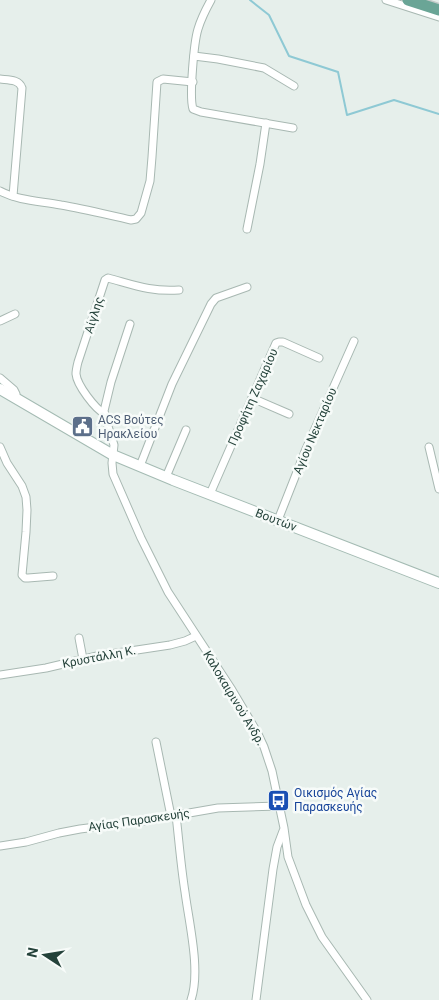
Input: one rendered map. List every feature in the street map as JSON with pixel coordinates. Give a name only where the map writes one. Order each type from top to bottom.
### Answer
[{"type":"main road","points":[[408,0],[438,14]]},
{"type":"main road","points":[[428,0],[439,4]]},
{"type":"main road","name":"Βουτών","points":[[0,390],[114,455],[439,583]]},
{"type":"street","points":[[212,0],[202,17],[197,31],[194,56],[193,109],[293,128]]},
{"type":"street","points":[[386,0],[438,14]]},
{"type":"street","points":[[194,56],[227,60],[264,68],[294,86]]},
{"type":"street","points":[[0,79],[18,82],[22,88],[13,196]]},
{"type":"street","points":[[0,191],[13,196],[136,220],[150,181],[157,82],[164,79],[193,82]]},
{"type":"street","points":[[247,229],[266,123]]},
{"type":"street","name":"Αίγλης","points":[[104,414],[97,409],[88,397],[76,374],[78,362],[105,280],[108,278],[159,291],[179,290]]},
{"type":"street","points":[[140,466],[172,384],[211,304],[216,298],[247,287]]},
{"type":"street","points":[[0,321],[15,314]]},
{"type":"street","points":[[104,414],[107,394],[130,324]]},
{"type":"street","name":"Προφήτη Ζαχαρίου","points":[[210,494],[277,342],[286,343],[319,358]]},
{"type":"street","name":"Αγίου Νεκταρίου","points":[[278,520],[306,449],[354,342]]},
{"type":"street","points":[[0,378],[14,390],[16,394],[14,398]]},
{"type":"street","points":[[252,398],[289,414]]},
{"type":"street","name":"Καλοκαιρινού Ανδρ.","points":[[104,414],[114,445],[113,474],[135,524],[168,592],[232,690],[264,747],[280,806],[288,857],[314,924],[367,1000]]},
{"type":"street","points":[[166,477],[186,430]]},
{"type":"street","points":[[0,447],[7,463],[22,486],[26,497],[26,532],[22,576],[27,578],[53,576]]},
{"type":"street","points":[[428,447],[439,489]]},
{"type":"street","name":"Κρυστάλλη Κ.","points":[[0,675],[170,645],[196,636]]},
{"type":"street","points":[[79,638],[83,659]]},
{"type":"street","points":[[156,742],[174,816],[191,933],[195,974],[195,984],[191,1000]]},
{"type":"street","name":"Αγίας Παρασκευής","points":[[0,846],[80,829],[218,808],[280,806]]},
{"type":"street","points":[[256,1000],[273,869],[277,847],[284,828]]},
{"type":"waterway","points":[[250,0],[269,15],[289,56],[338,72],[347,115],[394,100],[439,114]]},
{"type":"place","name":"ACS Βούτες Ηρακλείου","points":[[82,427]]},
{"type":"place","name":"Οικισμός Αγίας Παρασκευής","points":[[278,800]]}]
